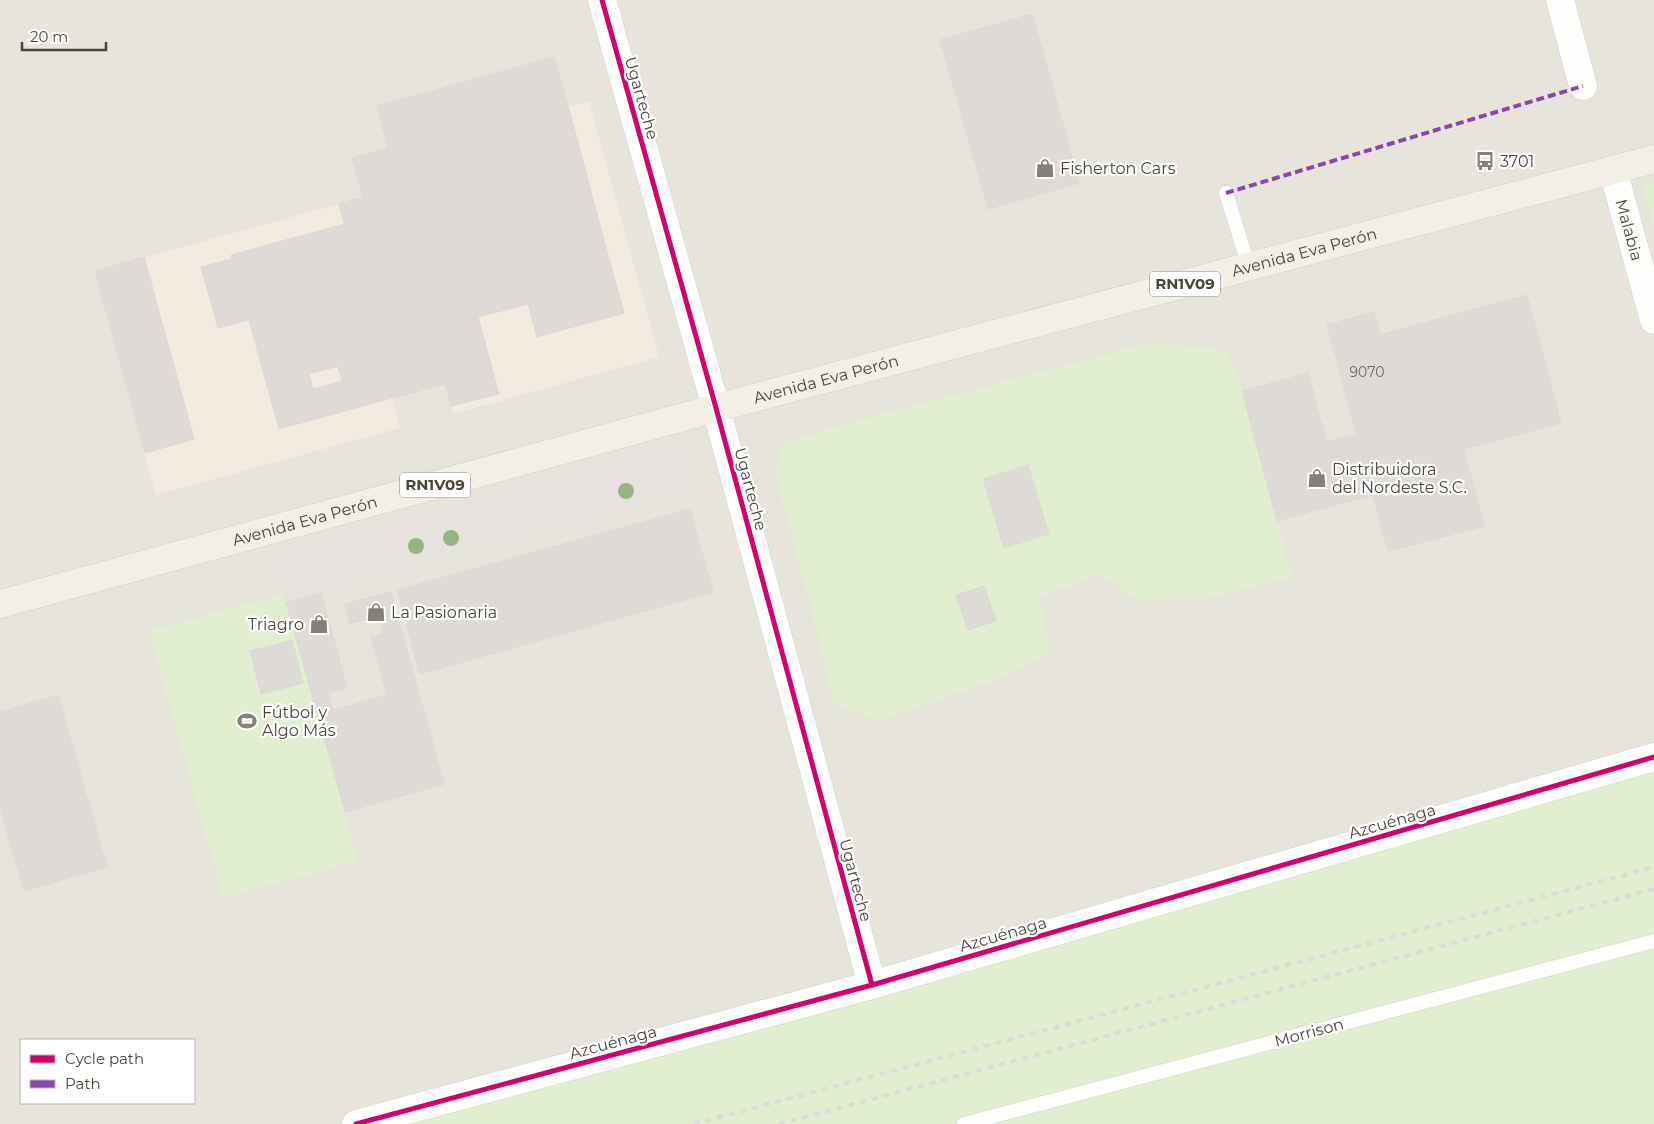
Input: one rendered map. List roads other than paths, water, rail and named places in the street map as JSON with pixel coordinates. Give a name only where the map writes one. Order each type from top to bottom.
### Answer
[{"type":"main road","name":"Avenida Eva Perón","points":[[0,604],[716,408],[1654,160]]},
{"type":"street","name":"Ugarteche","points":[[602,0],[716,408],[872,985]]},
{"type":"street","points":[[1560,0],[1583,86]]},
{"type":"street","name":"Malabia","points":[[1613,170],[1654,320]]},
{"type":"street","name":"Azcuénaga","points":[[356,1124],[872,985],[1654,758]]},
{"type":"lane","points":[[1226,193],[1249,267]]},
{"type":"lane","name":"Morrison","points":[[964,1124],[1654,941]]},
{"type":"railway","points":[[694,1124],[1654,867]]},
{"type":"railway","points":[[779,1124],[1654,889]]},
{"type":"place","name":"3701","points":[[1485,161]]},
{"type":"place","name":"Fisherton Cars","points":[[1045,168]]},
{"type":"place","name":"Distribuidora del Nordeste S.C.","points":[[1317,478]]},
{"type":"place","name":"La Pasionaria","points":[[376,612]]},
{"type":"place","name":"Triagro","points":[[319,624]]},
{"type":"place","name":"Fútbol y Algo Más","points":[[247,721]]}]
